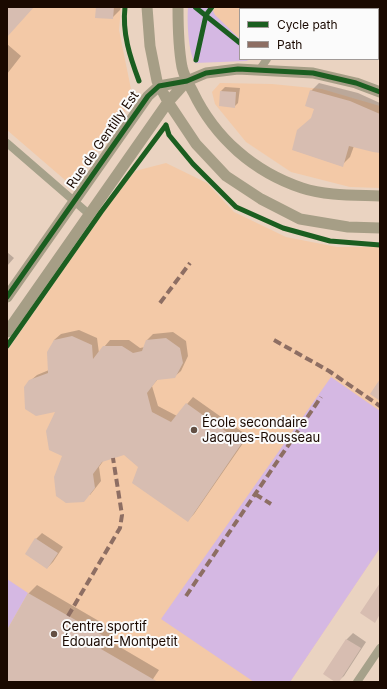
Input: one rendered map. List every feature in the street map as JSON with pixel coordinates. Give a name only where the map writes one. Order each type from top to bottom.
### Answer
[{"type":"street","points":[[147,7],[150,46],[156,81],[196,144],[226,176],[261,199],[300,219],[348,227],[380,228]]},
{"type":"street","points":[[178,7],[182,68],[187,81],[202,108],[226,141],[249,161],[282,180],[303,188],[329,193],[380,196]]},
{"type":"street","points":[[260,69],[265,60]]},
{"type":"street","points":[[159,86],[187,81],[206,73],[238,69],[260,69],[313,73],[356,83],[380,92]]},
{"type":"street","points":[[7,332],[168,102],[187,81]]},
{"type":"street","name":"Rue de Gentilly Est","points":[[7,297],[148,96],[159,86]]},
{"type":"street","points":[[7,143],[89,214]]},
{"type":"street","points":[[357,682],[380,649]]},
{"type":"shaded area","points":[[7,7],[121,7],[119,30],[132,94],[124,114],[72,186],[7,130]]},
{"type":"shaded area","points":[[188,7],[211,7],[215,15],[239,38],[239,60],[249,60],[195,63],[189,44]]},
{"type":"shaded area","points":[[216,7],[272,8],[239,8],[239,38],[212,12]]},
{"type":"shaded area","points":[[220,83],[272,84],[322,89],[380,106],[380,188],[350,187],[291,172],[246,142],[215,104],[212,92]]},
{"type":"shaded area","name":"École secondaire Jacques-Rousseau","points":[[166,163],[207,183],[234,212],[286,237],[337,247],[380,247],[380,548],[290,682],[7,682],[7,351],[114,197],[135,171]]},
{"type":"shaded area","points":[[331,377],[380,411],[380,548],[290,682],[254,682],[161,619]]},
{"type":"shaded area","points":[[7,579],[28,593],[7,630]]},
{"type":"building","points":[[7,7],[34,7],[7,37]]},
{"type":"building","points":[[96,7],[114,7],[113,19],[95,18]]},
{"type":"building","points":[[310,90],[350,101],[380,114],[380,153],[349,146],[343,167],[292,150],[297,130],[311,118],[314,109],[305,106]]},
{"type":"building","points":[[220,91],[236,92],[235,108],[219,106]]},
{"type":"building","points":[[72,336],[92,345],[93,359],[103,346],[122,346],[133,353],[142,351],[146,340],[166,338],[180,348],[183,363],[175,378],[157,380],[147,393],[152,412],[171,422],[186,403],[242,443],[188,522],[132,483],[138,467],[124,455],[102,462],[93,474],[95,488],[84,502],[66,503],[56,496],[54,477],[62,456],[49,450],[46,431],[55,412],[36,416],[25,409],[24,387],[29,380],[48,373],[47,352],[54,340]]},
{"type":"building","points":[[380,379],[380,401],[370,394]]},
{"type":"building","points":[[35,538],[58,553],[47,569],[25,554]]},
{"type":"building","points":[[380,583],[380,614],[375,623],[360,613]]},
{"type":"building","name":"Centre sportif Édouard-Montpetit","points":[[28,593],[109,639],[101,649],[158,682],[7,682],[7,630]]},
{"type":"building","points":[[346,639],[361,648],[339,682],[335,682],[323,674]]},
{"type":"marked path","points":[[160,303],[190,263]]},
{"type":"marked path","points":[[274,340],[329,371],[380,406]]},
{"type":"marked path","points":[[186,596],[321,397]]},
{"type":"marked path","points":[[68,616],[120,528],[122,515],[113,458]]},
{"type":"marked path","points":[[255,494],[271,504]]},
{"type":"cycle path","points":[[125,7],[124,17],[126,36],[139,81]]},
{"type":"cycle path","points":[[195,7],[239,42]]},
{"type":"cycle path","points":[[196,60],[206,15],[212,7]]},
{"type":"cycle path","points":[[7,297],[148,96],[159,86],[187,81],[206,73],[238,69],[313,73],[356,83],[380,92]]},
{"type":"cycle path","points":[[166,125],[169,135],[193,164],[236,207],[283,228],[330,241],[380,245]]},
{"type":"cycle path","points":[[7,346],[101,212],[166,125]]},
{"type":"place","name":"École secondaire Jacques-Rousseau","points":[[194,430]]},
{"type":"place","name":"Centre sportif Édouard-Montpetit","points":[[54,634]]}]
